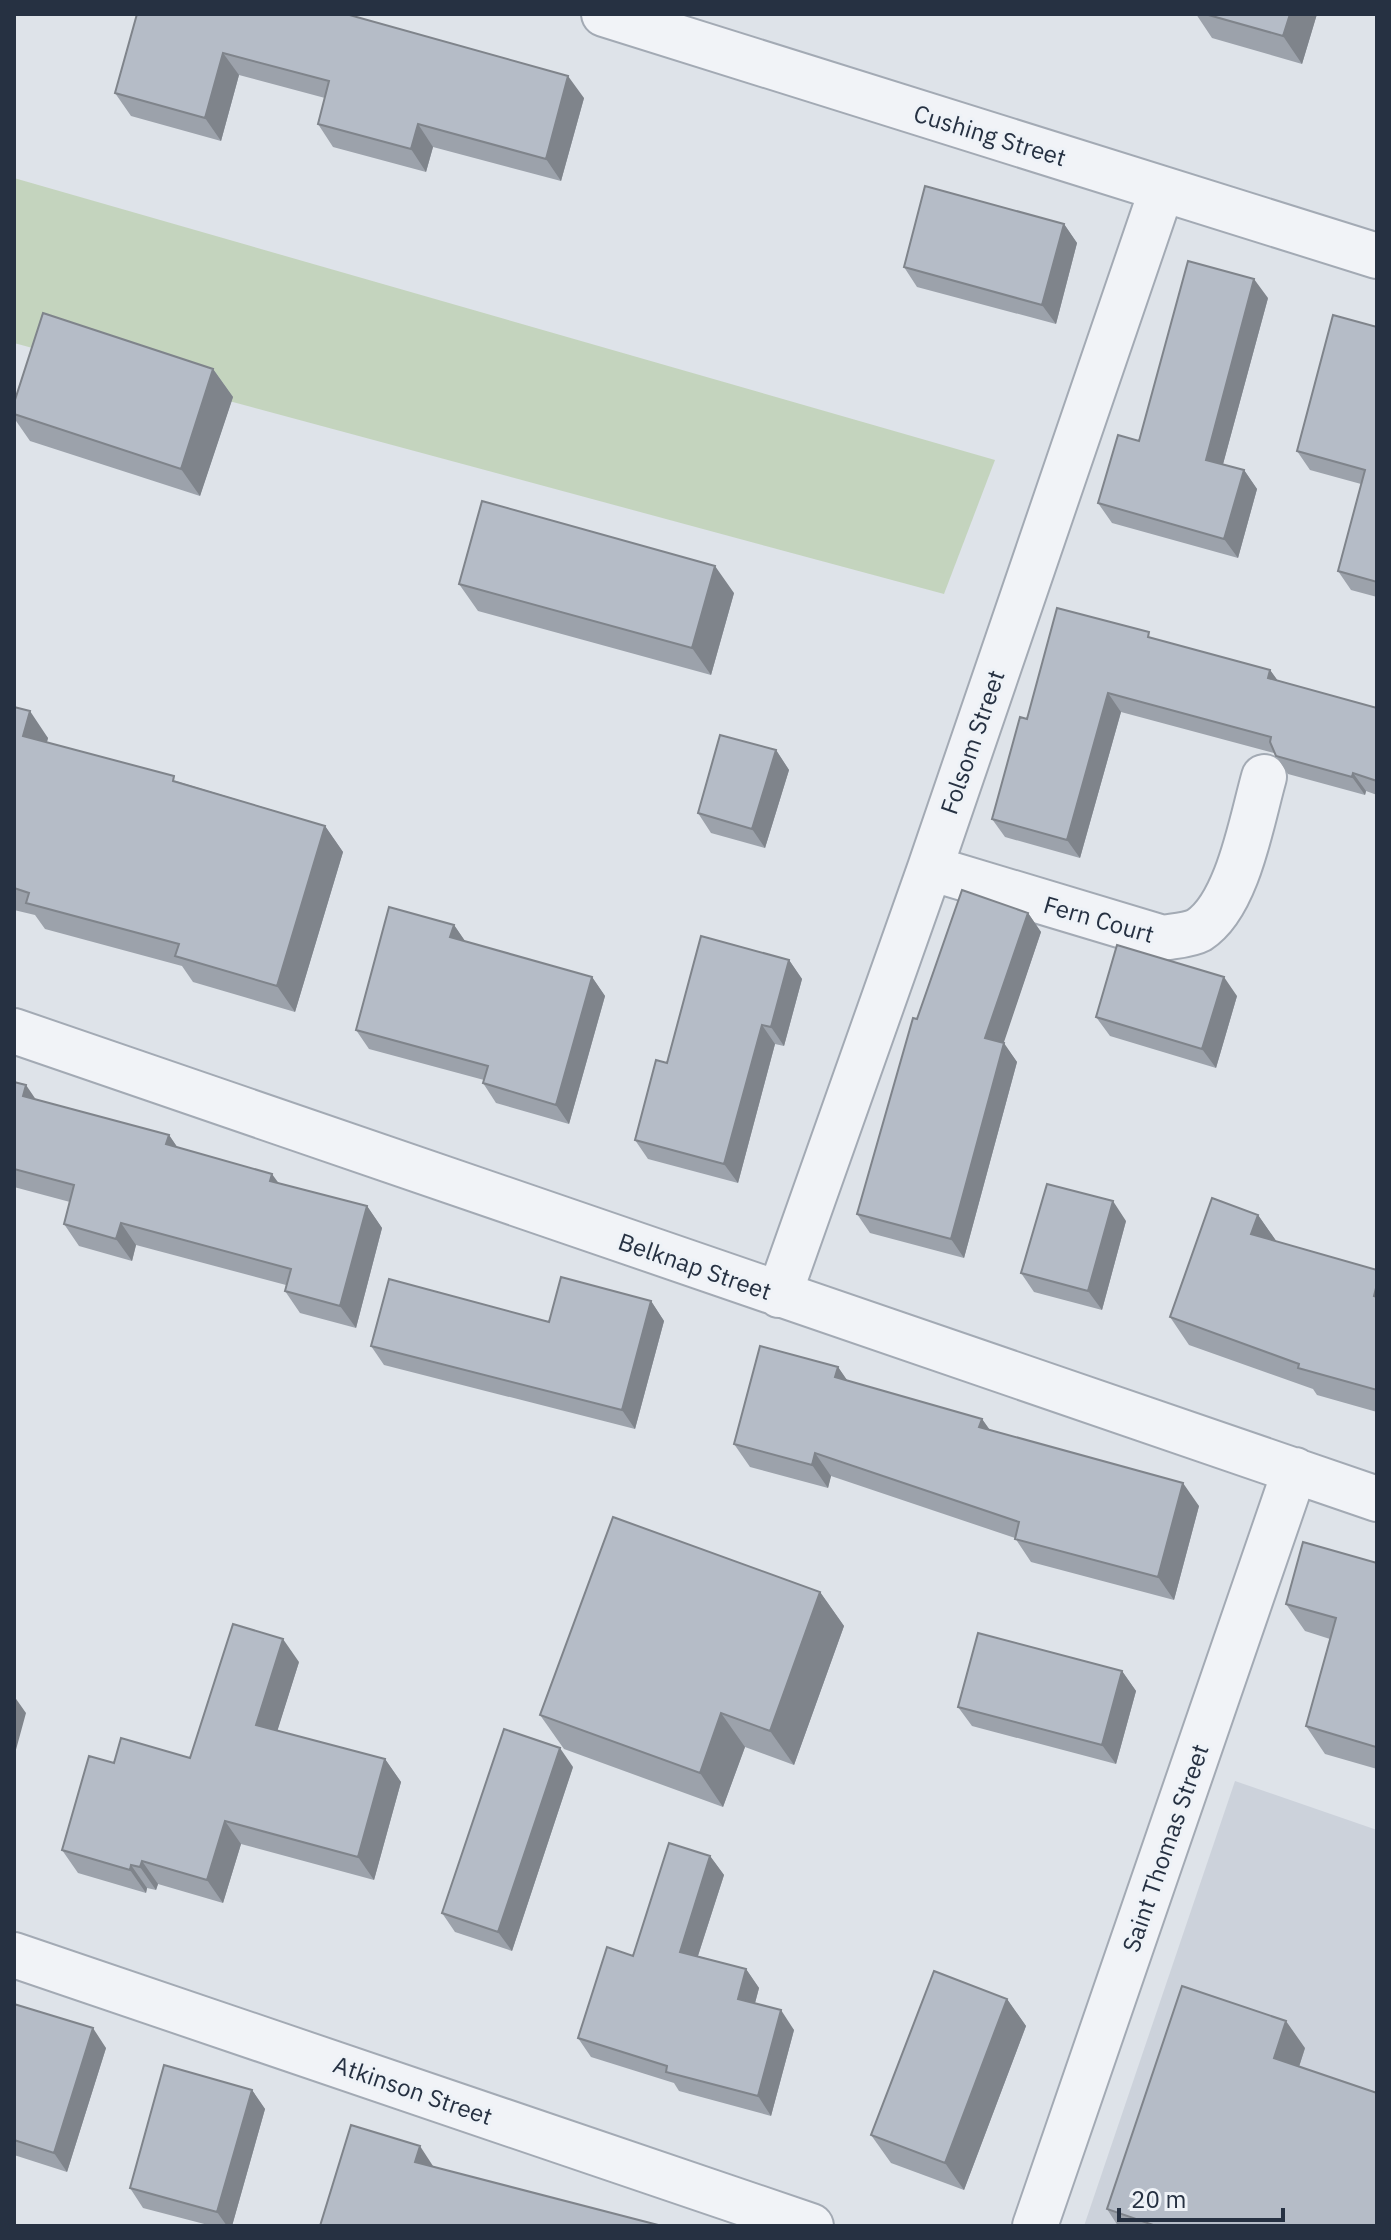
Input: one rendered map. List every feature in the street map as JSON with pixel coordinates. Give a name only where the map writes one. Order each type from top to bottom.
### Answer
[{"type":"street","name":"Cushing Street","points":[[604,14],[1377,256]]},
{"type":"street","name":"Folsom Street","points":[[779,1295],[930,868],[1162,189]]},
{"type":"street","name":"Fern Court","points":[[930,868],[1163,938],[1198,931],[1221,910],[1237,871],[1264,777]]},
{"type":"street","name":"Belknap Street","points":[[14,1031],[1377,1499]]},
{"type":"street","name":"Saint Thomas Street","points":[[1035,2226],[1295,1470]]},
{"type":"street","name":"Atkinson Street","points":[[14,1955],[811,2226]]},
{"type":"shaded area","points":[[1235,1781],[1377,1830],[1377,2226],[1084,2226]]},
{"type":"green space","points":[[14,178],[995,460],[944,594],[14,343]]},
{"type":"building","points":[[137,14],[346,14],[568,76],[546,159],[418,124],[411,149],[318,124],[329,81],[223,53],[205,118],[115,93]]},
{"type":"building","points":[[1205,14],[1290,14],[1283,36]]},
{"type":"building","points":[[925,186],[1064,224],[1042,305],[904,267]]},
{"type":"building","points":[[1188,261],[1254,279],[1206,460],[1244,470],[1224,539],[1098,503],[1118,435],[1139,441]]},
{"type":"building","points":[[43,313],[213,369],[181,469],[14,414],[14,403]]},
{"type":"building","points":[[1333,315],[1377,327],[1377,582],[1338,571],[1365,470],[1297,451]]},
{"type":"building","points":[[482,501],[715,566],[692,648],[459,584]]},
{"type":"building","points":[[1057,608],[1149,632],[1148,637],[1270,670],[1268,678],[1377,708],[1377,781],[1276,756],[1271,737],[1108,693],[1067,840],[992,819],[1020,717],[1027,719]]},
{"type":"building","points":[[14,707],[30,711],[23,736],[174,776],[173,781],[325,826],[277,986],[175,956],[179,944],[26,903],[29,893],[14,888]]},
{"type":"building","points":[[720,735],[776,750],[752,829],[698,813]]},
{"type":"building","points":[[962,890],[1028,913],[985,1038],[1004,1043],[951,1239],[857,1214],[913,1018],[917,1019]]},
{"type":"building","points":[[389,907],[454,925],[450,937],[592,977],[556,1105],[483,1083],[488,1066],[356,1030]]},
{"type":"building","points":[[701,936],[789,960],[771,1027],[762,1025],[724,1164],[635,1140],[656,1060],[667,1063]]},
{"type":"building","points":[[1117,945],[1224,977],[1202,1049],[1096,1017]]},
{"type":"building","points":[[14,1082],[26,1085],[23,1096],[169,1135],[166,1144],[272,1174],[270,1181],[367,1206],[340,1306],[285,1291],[291,1269],[121,1223],[116,1239],[64,1224],[74,1185],[14,1169]]},
{"type":"building","points":[[1047,1184],[1113,1201],[1088,1291],[1021,1273]]},
{"type":"building","points":[[1212,1198],[1258,1215],[1251,1234],[1377,1270],[1374,1296],[1377,1297],[1377,1390],[1298,1368],[1299,1364],[1170,1317]]},
{"type":"building","points":[[561,1277],[651,1301],[622,1410],[371,1346],[389,1279],[549,1322]]},
{"type":"building","points":[[760,1346],[838,1367],[835,1377],[982,1419],[979,1427],[1183,1483],[1158,1577],[1015,1539],[1019,1522],[815,1453],[812,1465],[734,1444]]},
{"type":"building","points":[[613,1517],[820,1592],[770,1731],[721,1713],[700,1773],[540,1715]]},
{"type":"building","points":[[1303,1542],[1377,1563],[1376,1747],[1306,1726],[1336,1618],[1286,1604]]},
{"type":"building","points":[[233,1624],[283,1639],[256,1725],[385,1759],[358,1857],[225,1821],[207,1880],[142,1861],[140,1867],[131,1865],[130,1870],[62,1850],[89,1756],[114,1763],[121,1738],[190,1758]]},
{"type":"building","points":[[978,1633],[1122,1671],[1102,1745],[958,1707]]},
{"type":"building","points":[[504,1729],[560,1748],[498,1932],[442,1913]]},
{"type":"building","points":[[669,1843],[710,1856],[680,1952],[746,1969],[738,1999],[781,2010],[758,2096],[666,2072],[667,2066],[578,2038],[607,1947],[633,1956]]},
{"type":"building","points":[[934,1971],[1007,1999],[945,2163],[871,2135]]},
{"type":"building","points":[[1182,1986],[1286,2021],[1274,2058],[1377,2093],[1377,2226],[1156,2226],[1107,2209]]},
{"type":"building","points":[[14,2004],[93,2028],[54,2153],[14,2140]]},
{"type":"building","points":[[164,2065],[252,2090],[217,2212],[130,2188]]},
{"type":"building","points":[[351,2125],[420,2146],[415,2162],[662,2226],[320,2226]]}]
